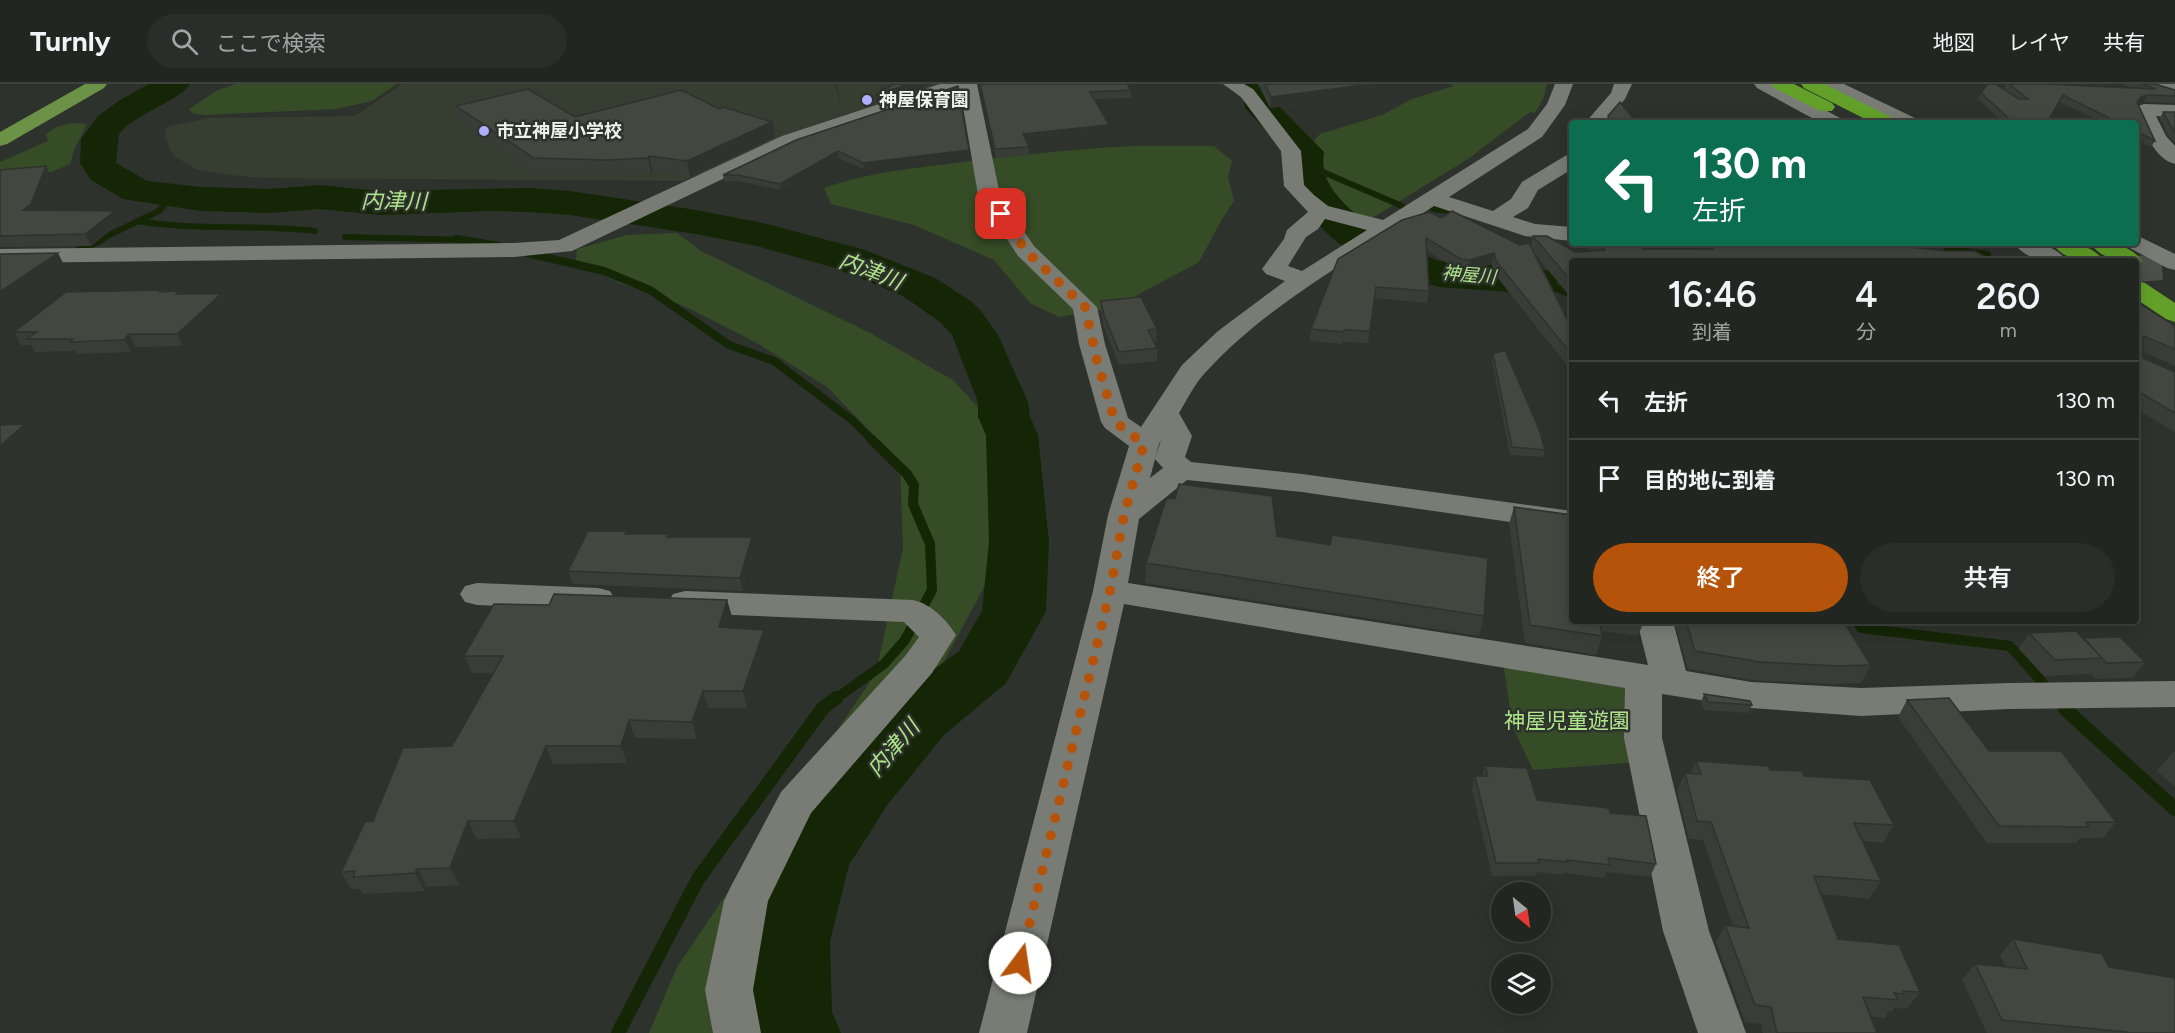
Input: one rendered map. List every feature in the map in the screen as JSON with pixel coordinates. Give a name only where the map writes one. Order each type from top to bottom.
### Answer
[{"type":"highway","points":[[1780,84],[1851,120]]},
{"type":"highway","points":[[1810,84],[1882,120]]},
{"type":"highway","points":[[2068,246],[2087,258]]},
{"type":"highway","points":[[2105,246],[2125,258]]},
{"type":"highway","points":[[2139,265],[2172,271]]},
{"type":"highway","points":[[2139,290],[2175,314]]},
{"type":"main road","points":[[0,140],[98,84]]},
{"type":"street","points":[[0,256],[514,250],[564,246],[789,140],[957,84]]},
{"type":"street","points":[[968,84],[988,195],[1026,251],[1085,307],[1094,353],[1115,422],[1144,444]]},
{"type":"street","points":[[1232,84],[1247,93],[1291,151],[1294,186],[1306,200],[1330,213],[1386,228]]},
{"type":"street","points":[[1003,1033],[1110,591],[1124,515],[1144,444],[1192,372],[1227,336],[1304,280],[1535,133],[1556,105],[1564,84]]},
{"type":"street","points":[[1597,120],[1619,95],[1623,84]]},
{"type":"street","points":[[1763,84],[1829,120]]},
{"type":"street","points":[[1830,84],[1904,120]]},
{"type":"street","points":[[2158,84],[2175,90]]},
{"type":"street","points":[[2175,111],[2144,110],[2166,138],[2175,158]]},
{"type":"street","points":[[1497,218],[1520,202],[1529,186],[1569,162]]},
{"type":"street","points":[[1433,199],[1533,231],[1579,256]]},
{"type":"street","points":[[1304,280],[1274,269],[1295,239],[1295,235],[1330,213]]},
{"type":"street","points":[[1533,231],[1569,234]]},
{"type":"street","points":[[2139,244],[2172,271]]},
{"type":"street","points":[[2030,246],[2050,258]]},
{"type":"street","points":[[2139,308],[2175,332]]},
{"type":"street","points":[[1165,413],[1177,436],[1170,459],[1182,470]]},
{"type":"street","points":[[1124,515],[1145,500],[1167,478],[1182,470],[1302,483],[1569,521]]},
{"type":"street","points":[[1110,591],[1751,695],[1861,702],[2009,696],[2175,694]]},
{"type":"street","points":[[477,594],[913,611],[938,635],[919,664],[795,803],[746,901],[729,990],[737,1033]]},
{"type":"street","points":[[1655,624],[1657,680],[1643,738],[1686,931],[1722,1033]]},
{"type":"shaded area","name":"市立神屋小学校","points":[[402,84],[835,84],[841,105],[837,84],[944,84],[682,181],[262,178],[196,169],[177,158],[170,150],[165,136],[166,127],[209,118],[355,116]]},
{"type":"green space","points":[[235,84],[397,84],[372,101],[336,109],[203,115],[192,113],[189,109],[218,90]]},
{"type":"green space","points":[[1449,84],[1547,84],[1544,97],[1535,113],[1530,112],[1468,159],[1356,228],[1333,224],[1315,201],[1299,187],[1301,155],[1320,134],[1382,115],[1412,99],[1454,86]]},
{"type":"green space","points":[[71,123],[87,124],[70,164],[51,172],[0,178],[0,162],[48,141],[46,134],[56,127]]},
{"type":"green space","points":[[1132,146],[1214,146],[1232,161],[1228,177],[1234,201],[1199,262],[1113,308],[1059,317],[1030,303],[994,260],[914,225],[831,204],[824,188],[875,174],[910,169],[1048,152]]},
{"type":"green space","points":[[677,233],[701,251],[870,333],[953,380],[998,429],[1008,543],[943,663],[871,767],[819,877],[779,1033],[649,1033],[677,967],[876,673],[903,548],[900,462],[827,387],[757,343],[684,306],[617,282],[576,260],[577,249],[627,235]]},
{"type":"green space","name":"神屋児童遊園","points":[[1503,662],[1625,680],[1640,762],[1533,770],[1513,728]]},
{"type":"building","points":[[893,84],[909,84],[876,95]]},
{"type":"building","points":[[980,84],[1127,84],[1131,90],[1090,92],[1109,125],[1023,134],[1029,147],[995,149]]},
{"type":"building","points":[[1265,84],[1371,84],[1271,97]]},
{"type":"building","points":[[1988,84],[1996,84],[2019,99],[2028,99],[2009,84],[2156,89],[2142,84],[2155,84],[2175,90],[2175,96],[2147,95],[2141,97],[2137,102],[2155,141],[2139,133],[2139,120],[2113,120],[2063,95],[2050,120],[2011,120],[1981,93]]},
{"type":"building","points":[[958,86],[969,150],[863,163],[838,151],[780,184],[738,175],[723,175],[796,140]]},
{"type":"building","points":[[528,89],[575,117],[681,90],[719,109],[723,107],[772,122],[687,161],[649,156],[648,158],[606,160],[534,158],[456,106]]},
{"type":"building","points":[[1620,102],[1635,120],[1609,120],[1608,116]]},
{"type":"building","points":[[2163,112],[2175,112],[2175,132],[2172,128]]},
{"type":"building","points":[[46,166],[31,204],[23,210],[115,211],[85,234],[0,236],[0,170]]},
{"type":"building","points":[[1452,211],[1520,245],[1529,243],[1569,323],[1569,351],[1496,261],[1494,253],[1470,260],[1461,259],[1426,238],[1429,291],[1376,287],[1370,331],[1344,330],[1343,332],[1311,329],[1338,259],[1402,220],[1429,212],[1441,218]]},
{"type":"building","points":[[1533,236],[1547,236],[1575,252],[1605,250],[1603,246],[1641,246],[1643,249],[1713,249],[1711,246],[1903,246],[1945,251],[1975,251],[1988,258],[1569,258],[1569,278]]},
{"type":"building","points":[[58,253],[0,292],[0,254]]},
{"type":"building","points":[[162,290],[160,292],[180,291],[176,294],[221,294],[177,334],[129,334],[124,340],[70,342],[73,339],[27,339],[37,332],[14,332],[66,292]]},
{"type":"building","points":[[1141,297],[1157,329],[1148,330],[1157,348],[1119,352],[1104,315],[1101,301]]},
{"type":"building","points":[[2139,303],[2175,326],[2175,349],[2143,336],[2143,358],[2175,372],[2175,413],[2139,393]]},
{"type":"building","points":[[1505,350],[1539,429],[1545,450],[1512,447],[1493,354]]},
{"type":"building","points":[[25,424],[0,446],[0,425]]},
{"type":"building","points":[[1179,484],[1272,496],[1277,536],[1330,545],[1332,535],[1488,558],[1484,616],[1146,563],[1165,502],[1168,498],[1175,499]]},
{"type":"building","points":[[1514,507],[1569,515],[1569,624],[1600,624],[1602,636],[1530,625]]},
{"type":"building","points":[[588,531],[668,534],[667,537],[752,537],[740,578],[568,571]]},
{"type":"building","points":[[554,594],[727,600],[719,627],[764,630],[743,691],[703,691],[692,722],[629,720],[621,746],[546,746],[514,821],[468,821],[450,868],[417,869],[415,873],[353,877],[355,871],[341,872],[365,822],[373,821],[403,748],[452,746],[503,656],[464,656],[494,604],[549,605]]},
{"type":"building","points":[[1687,624],[1845,624],[1871,665],[1840,666],[1760,662],[1695,651]]},
{"type":"building","points":[[2076,631],[2102,658],[2055,660],[2029,633]]},
{"type":"building","points":[[2120,637],[2145,662],[2106,663],[2084,638]]},
{"type":"building","points":[[1704,694],[1750,701],[1752,705],[1708,702]]},
{"type":"building","points":[[1949,698],[1989,751],[2061,751],[2116,822],[2086,822],[2089,827],[1999,826],[1907,700]]},
{"type":"building","points":[[1696,761],[1768,766],[1770,770],[1802,771],[1804,776],[1870,780],[1894,825],[1854,823],[1881,881],[1814,876],[1838,939],[1899,945],[1920,992],[1894,993],[1898,1000],[1863,997],[1877,1033],[1777,1033],[1771,1007],[1755,1005],[1725,925],[1749,928],[1711,822],[1697,821],[1685,773],[1701,774]]},
{"type":"building","points":[[1485,766],[1527,768],[1537,800],[1609,808],[1610,813],[1646,816],[1656,864],[1608,858],[1610,865],[1538,859],[1539,863],[1496,863],[1475,776],[1488,776]]},
{"type":"building","points":[[2013,939],[2102,954],[2109,967],[2175,978],[2175,1033],[2128,1033],[2002,1020],[1975,964],[2027,969]]},
{"type":"waterway","name":"内津川","points":[[174,84],[120,115],[102,131],[99,139],[98,163],[104,172],[137,191],[201,199],[269,201],[319,197],[380,203],[528,200],[570,203],[696,222],[763,235],[850,259],[919,287],[956,312],[975,335],[1003,402],[1004,417],[1012,435],[1019,542],[1014,611],[983,667],[920,716],[862,784],[812,858],[789,941],[789,1012],[797,1033]]},
{"type":"waterway","name":"神屋川","points":[[1258,84],[1262,108],[1306,152],[1304,165],[1311,188],[1328,210],[1357,238]]},
{"type":"waterway","points":[[1302,163],[1402,206]]},
{"type":"waterway","points":[[138,221],[159,211],[172,195]]},
{"type":"waterway","points":[[1433,209],[1459,212]]},
{"type":"waterway","points":[[99,240],[138,221]]},
{"type":"waterway","points":[[138,221],[181,226],[315,231]]},
{"type":"waterway","points":[[345,237],[461,240]]},
{"type":"waterway","points":[[69,255],[102,239]]},
{"type":"waterway","points":[[456,239],[461,240]]},
{"type":"waterway","points":[[461,240],[471,240]]},
{"type":"waterway","points":[[461,240],[499,246]]},
{"type":"waterway","name":"神屋川","points":[[1369,250],[1414,268],[1440,274],[1537,281]]},
{"type":"waterway","points":[[1948,250],[1987,255]]},
{"type":"waterway","points":[[523,252],[604,271],[650,290],[729,345],[774,361],[852,420],[872,440]]},
{"type":"waterway","points":[[1539,281],[1569,293]]},
{"type":"waterway","points":[[834,700],[884,664],[905,640],[932,590],[930,544],[913,504],[914,485],[907,474],[872,440]]},
{"type":"waterway","points":[[1859,624],[1861,628],[2010,646],[2043,683]]},
{"type":"waterway","points":[[618,1033],[698,879],[823,708],[836,698]]},
{"type":"waterway","points":[[2065,709],[2175,809]]},
{"type":"tunnel","points":[[2139,269],[2164,267]]},
{"type":"place","name":"神屋保育園","points":[[867,100]]},
{"type":"place","name":"市立神屋小学校","points":[[484,131]]},
{"type":"route","points":[[1001,214],[1026,251],[1085,307],[1092,344],[1115,422],[1144,444],[1124,515],[1110,591],[1020,963]]}]
